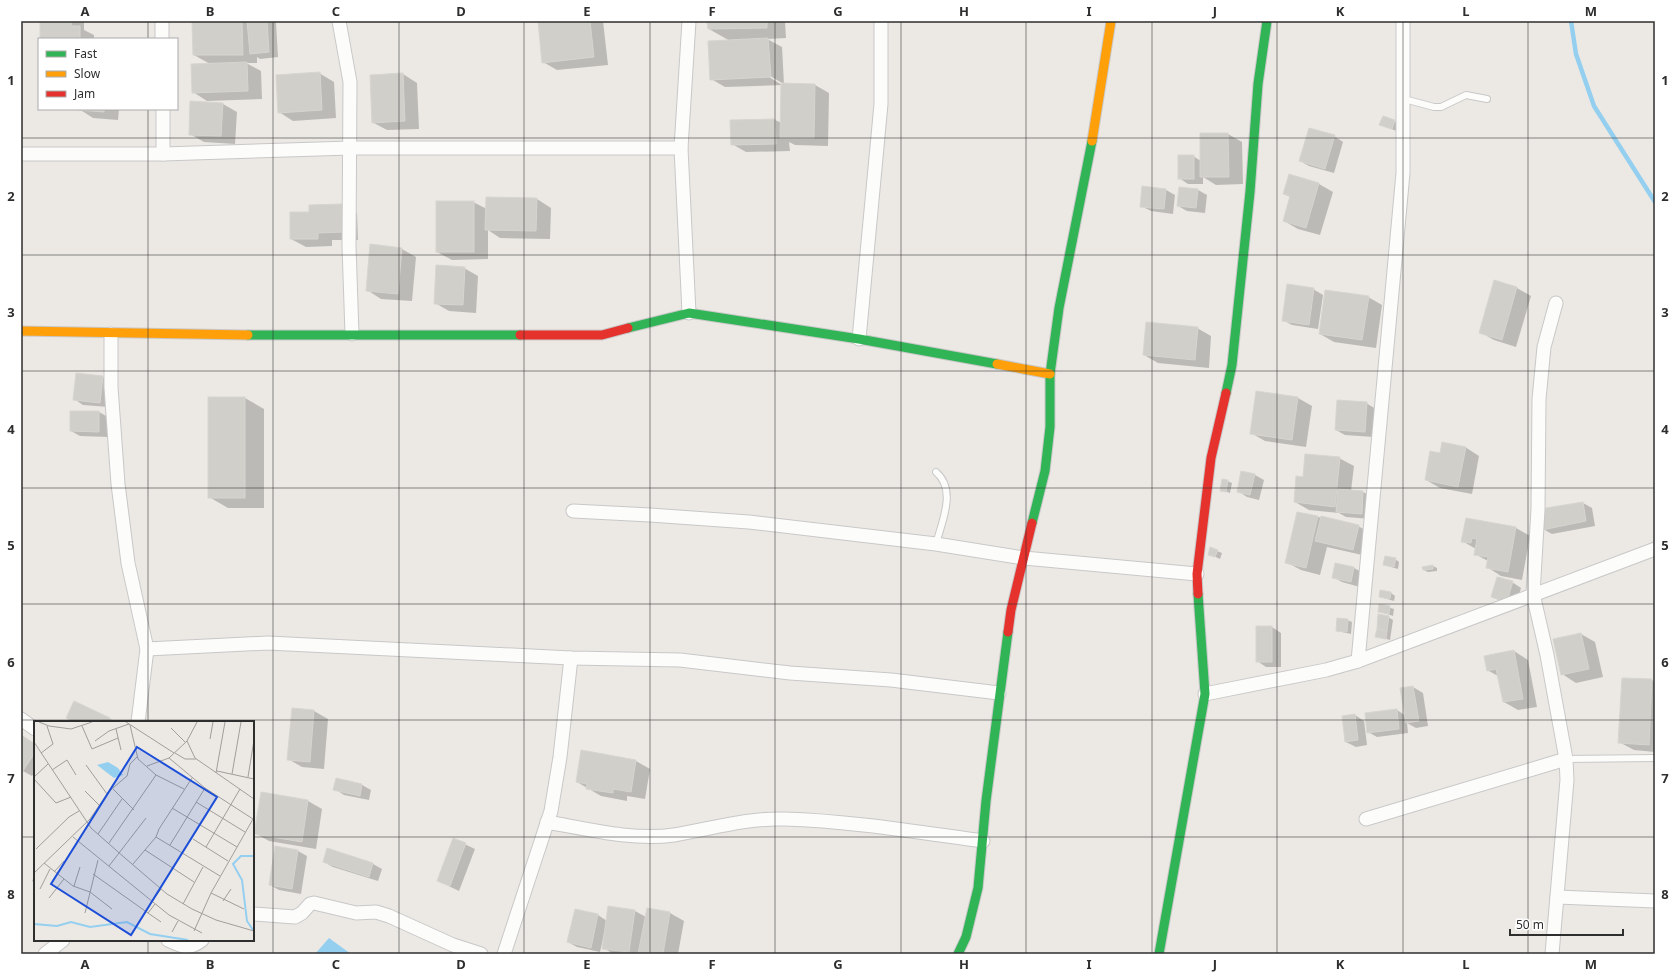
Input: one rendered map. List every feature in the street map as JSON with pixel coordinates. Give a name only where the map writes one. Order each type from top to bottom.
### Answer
[{"type":"street","points":[[162,21],[162,38]]},
{"type":"street","points":[[339,21],[350,82],[351,148],[349,246],[352,334]]},
{"type":"street","points":[[689,21],[681,148],[689,313]]},
{"type":"street","points":[[859,339],[881,104],[881,21]]},
{"type":"street","points":[[958,954],[966,938],[978,888],[999,693],[1011,610],[1045,471],[1050,427],[1050,374],[1059,308],[1094,125],[1111,21]]},
{"type":"street","points":[[1159,954],[1205,694],[1197,574],[1211,458],[1232,365],[1250,192],[1258,84],[1267,21]]},
{"type":"street","points":[[1358,661],[1403,173],[1403,21]]},
{"type":"street","points":[[162,110],[163,154]]},
{"type":"street","points":[[21,154],[163,154],[351,148],[681,148]]},
{"type":"street","points":[[1552,954],[1567,780],[1566,759],[1547,655],[1533,594],[1538,509],[1539,399],[1544,347],[1556,303]]},
{"type":"street","points":[[21,331],[112,334],[281,336],[352,334],[602,335],[689,313],[859,339],[1050,374]]},
{"type":"street","points":[[112,334],[111,387],[118,484],[128,563],[147,649],[138,721]]},
{"type":"street","points":[[574,511],[749,522],[936,544],[1024,558],[1197,574]]},
{"type":"street","points":[[1205,694],[1326,670],[1358,661],[1655,549]]},
{"type":"street","points":[[147,649],[268,643],[571,658],[680,660],[790,673],[891,680],[999,693]]},
{"type":"street","points":[[504,954],[548,822],[560,757],[571,658]]},
{"type":"street","points":[[21,719],[34,728]]},
{"type":"street","points":[[1366,819],[1566,759]]},
{"type":"street","points":[[548,822],[607,833],[672,835],[752,820],[784,820],[859,825],[983,841]]},
{"type":"street","points":[[1557,898],[1655,901]]},
{"type":"street","points":[[254,914],[295,917],[302,913],[310,904],[314,903],[356,913],[376,912],[389,916],[453,945],[481,954]]},
{"type":"street","points":[[45,954],[62,941]]},
{"type":"street","points":[[170,941],[184,947],[193,947],[201,941]]},
{"type":"lane","points":[[1404,99],[1434,107],[1441,106],[1466,95],[1487,99]]},
{"type":"lane","points":[[936,472],[942,477],[947,498],[936,544]]},
{"type":"lane","points":[[1566,759],[1655,758]]},
{"type":"water","points":[[329,938],[351,954],[315,954]]},
{"type":"building","points":[[40,21],[71,21],[71,26],[80,26],[80,38],[40,38]]},
{"type":"building","points":[[192,21],[242,21],[243,55],[193,55]]},
{"type":"building","points":[[247,21],[267,21],[269,52],[250,54]]},
{"type":"building","points":[[538,21],[590,21],[594,57],[542,63]]},
{"type":"building","points":[[707,21],[767,21],[767,28],[708,29]]},
{"type":"building","points":[[768,38],[771,77],[710,80],[708,41]]},
{"type":"building","points":[[247,62],[248,91],[192,93],[191,64]]},
{"type":"building","points":[[320,72],[322,110],[278,113],[276,75]]},
{"type":"building","points":[[403,73],[405,121],[372,123],[370,75]]},
{"type":"building","points":[[781,83],[815,84],[814,138],[780,138]]},
{"type":"building","points":[[190,101],[223,103],[221,136],[189,135]]},
{"type":"building","points":[[78,110],[104,110],[104,112]]},
{"type":"building","points":[[1383,116],[1395,120],[1392,129],[1379,125]]},
{"type":"building","points":[[775,119],[776,144],[731,145],[730,120]]},
{"type":"building","points":[[1309,128],[1335,135],[1325,169],[1299,161]]},
{"type":"building","points":[[1200,133],[1228,133],[1229,177],[1200,177]]},
{"type":"building","points":[[1178,155],[1194,155],[1194,179],[1178,179]]},
{"type":"building","points":[[1289,174],[1319,183],[1306,228],[1283,221],[1290,196],[1283,194]]},
{"type":"building","points":[[1142,186],[1166,189],[1164,209],[1140,207]]},
{"type":"building","points":[[1179,187],[1198,189],[1196,208],[1177,206]]},
{"type":"building","points":[[486,197],[537,198],[536,231],[485,230]]},
{"type":"building","points":[[436,201],[474,201],[474,252],[436,252]]},
{"type":"building","points":[[343,204],[344,232],[318,233],[318,239],[290,239],[290,212],[309,212],[309,205]]},
{"type":"building","points":[[370,244],[402,248],[398,294],[366,291]]},
{"type":"building","points":[[436,265],[465,267],[463,305],[434,304]]},
{"type":"building","points":[[1494,280],[1517,287],[1502,340],[1479,333]]},
{"type":"building","points":[[1287,284],[1314,288],[1309,325],[1282,321]]},
{"type":"building","points":[[1325,290],[1369,296],[1362,340],[1319,334]]},
{"type":"building","points":[[1146,322],[1198,327],[1195,360],[1143,355]]},
{"type":"building","points":[[76,373],[103,376],[100,403],[73,400]]},
{"type":"building","points":[[1256,391],[1298,397],[1292,440],[1250,434]]},
{"type":"building","points":[[208,397],[245,397],[245,498],[208,498]]},
{"type":"building","points":[[1337,400],[1367,402],[1365,432],[1335,430]]},
{"type":"building","points":[[70,411],[99,411],[99,432],[70,431]]},
{"type":"building","points":[[1442,442],[1466,447],[1458,487],[1425,480],[1430,451],[1440,453]]},
{"type":"building","points":[[1305,454],[1340,457],[1335,507],[1294,502],[1296,476],[1303,477]]},
{"type":"building","points":[[1241,471],[1255,474],[1250,495],[1237,492]]},
{"type":"building","points":[[1222,479],[1228,480],[1226,492],[1220,491]]},
{"type":"building","points":[[1338,489],[1363,491],[1362,514],[1336,512]]},
{"type":"building","points":[[1583,502],[1586,521],[1542,530],[1540,509]]},
{"type":"building","points":[[1297,512],[1318,516],[1306,568],[1285,563]]},
{"type":"building","points":[[1321,516],[1359,525],[1353,550],[1315,541]]},
{"type":"building","points":[[1466,518],[1516,527],[1508,572],[1486,568],[1488,557],[1474,555],[1477,539],[1472,538],[1471,543],[1461,542]]},
{"type":"building","points":[[1210,547],[1218,550],[1215,557],[1208,555]]},
{"type":"building","points":[[1385,556],[1396,558],[1394,567],[1383,565]]},
{"type":"building","points":[[1335,563],[1354,567],[1351,582],[1332,578]]},
{"type":"building","points":[[1433,565],[1433,569],[1423,570],[1422,567]]},
{"type":"building","points":[[1497,577],[1513,581],[1507,602],[1491,597]]},
{"type":"building","points":[[1380,590],[1391,592],[1390,599],[1379,597]]},
{"type":"building","points":[[1379,604],[1390,606],[1389,614],[1378,612]]},
{"type":"building","points":[[1378,614],[1389,616],[1387,631],[1377,629]]},
{"type":"building","points":[[1337,618],[1348,619],[1347,632],[1336,631]]},
{"type":"building","points":[[1256,626],[1272,626],[1272,662],[1256,662]]},
{"type":"building","points":[[1377,629],[1387,631],[1386,639],[1375,637]]},
{"type":"building","points":[[1581,633],[1589,669],[1561,675],[1553,639]]},
{"type":"building","points":[[1514,650],[1523,699],[1503,702],[1496,669],[1487,671],[1484,656]]},
{"type":"building","points":[[1622,678],[1652,679],[1649,745],[1618,743]]},
{"type":"building","points":[[1413,686],[1419,721],[1406,723],[1400,688]]},
{"type":"building","points":[[74,701],[110,718],[108,721],[72,721],[66,718]]},
{"type":"building","points":[[292,708],[314,710],[310,762],[287,760]]},
{"type":"building","points":[[1397,709],[1399,729],[1367,733],[1365,713]]},
{"type":"building","points":[[1355,714],[1358,740],[1345,742],[1342,716]]},
{"type":"building","points":[[21,735],[34,743],[34,754],[22,772]]},
{"type":"building","points":[[581,750],[636,760],[631,792],[613,789],[613,793],[586,789],[587,784],[576,782]]},
{"type":"building","points":[[336,778],[362,784],[360,796],[333,790]]},
{"type":"building","points":[[261,792],[308,800],[302,842],[254,834]]},
{"type":"building","points":[[453,838],[466,843],[450,886],[437,881]]},
{"type":"building","points":[[275,846],[298,850],[292,889],[269,885]]},
{"type":"building","points":[[327,848],[373,863],[369,877],[323,862]]},
{"type":"building","points":[[608,906],[635,910],[629,952],[602,949]]},
{"type":"building","points":[[647,908],[670,912],[663,954],[638,954]]},
{"type":"building","points":[[575,909],[598,914],[591,948],[567,942]]},
{"type":"waterway","points":[[1571,21],[1576,54],[1594,106],[1655,202]]},
{"type":"traffic: fast","points":[[1226,393],[1232,365],[1250,192],[1258,84],[1267,21]]},
{"type":"traffic: fast","points":[[1032,523],[1045,471],[1050,427],[1050,374],[1059,308],[1092,141]]},
{"type":"traffic: fast","points":[[628,328],[689,313],[859,339],[997,364]]},
{"type":"traffic: fast","points":[[248,335],[520,335]]},
{"type":"traffic: fast","points":[[1159,954],[1205,694],[1198,594]]},
{"type":"traffic: fast","points":[[958,954],[966,937],[978,888],[986,801],[1008,632]]},
{"type":"traffic: slow","points":[[1092,141],[1111,21]]},
{"type":"traffic: slow","points":[[21,331],[248,335]]},
{"type":"traffic: slow","points":[[997,364],[1050,374]]},
{"type":"traffic: jam","points":[[520,335],[602,335],[628,328]]},
{"type":"traffic: jam","points":[[1198,594],[1197,574],[1211,458],[1226,393]]},
{"type":"traffic: jam","points":[[1008,632],[1011,610],[1032,523]]}]
